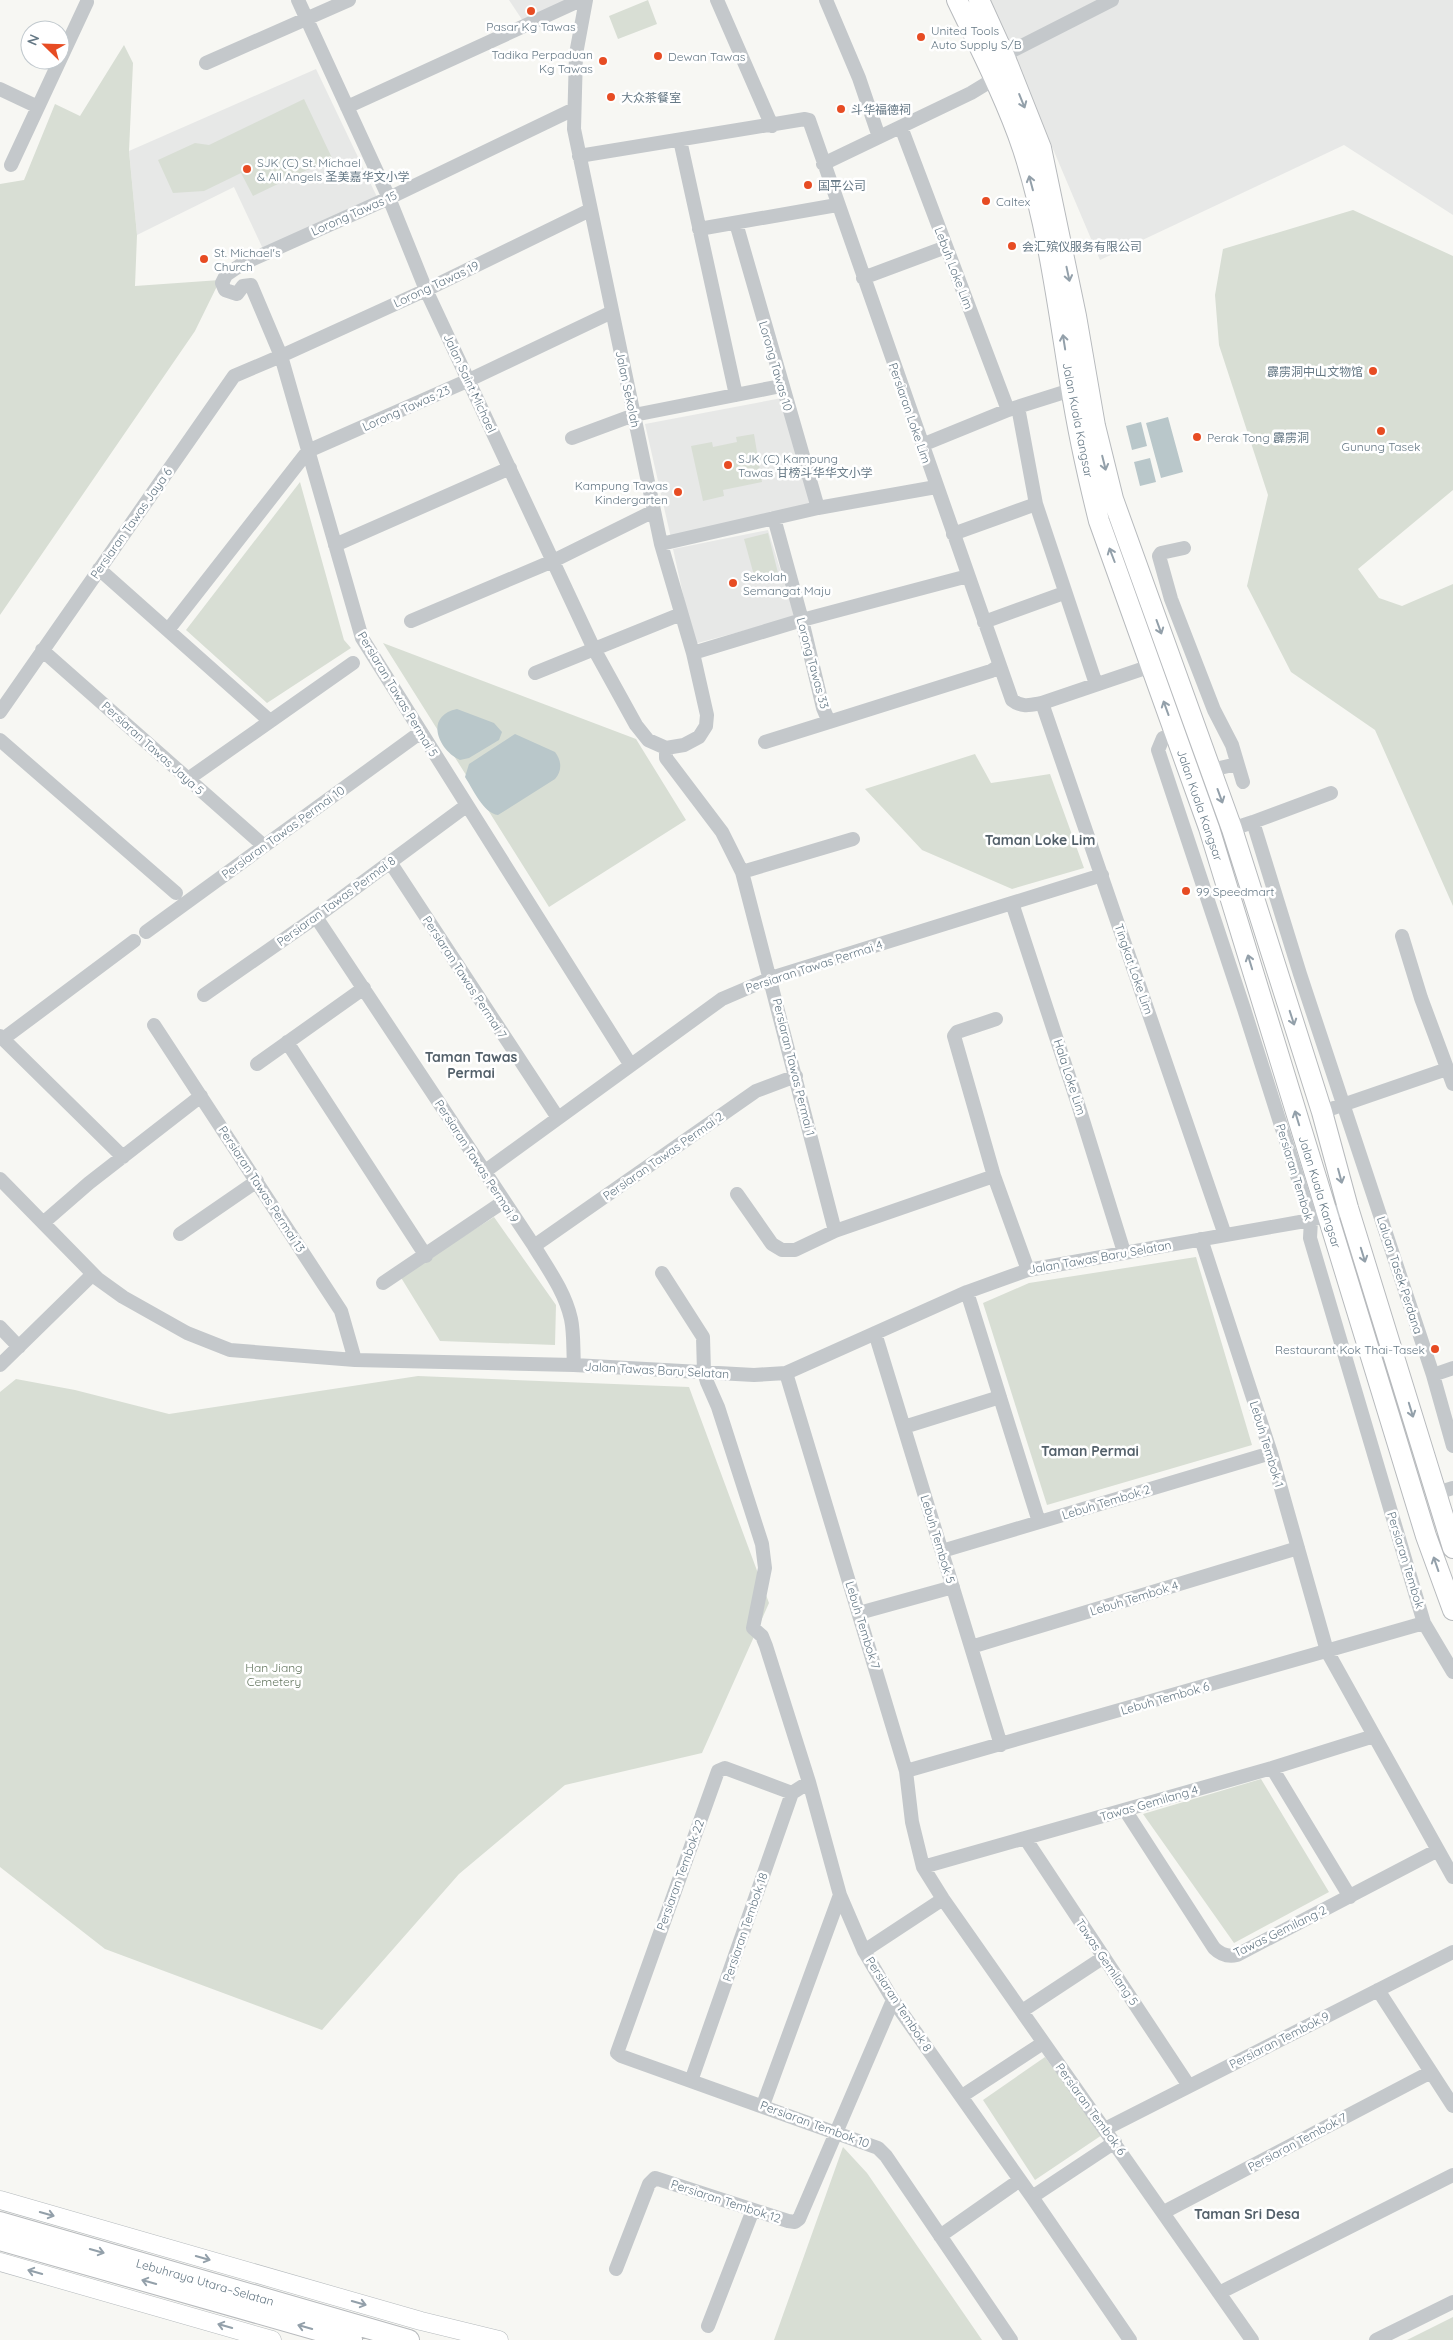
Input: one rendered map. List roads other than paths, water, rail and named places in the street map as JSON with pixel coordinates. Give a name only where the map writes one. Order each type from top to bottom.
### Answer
[{"type":"highway","name":"Jalan Kuala Kangsar","points":[[957,0],[994,79],[1022,149],[1044,229],[1056,290],[1071,390],[1099,521],[1209,828],[1319,1218],[1404,1463],[1426,1536],[1453,1610]]},
{"type":"highway","name":"Jalan Kuala Kangsar","points":[[978,0],[1004,55],[1041,148],[1112,499],[1232,829],[1322,1112],[1348,1208],[1445,1490],[1453,1548]]},
{"type":"highway","points":[[1404,1463],[1412,1467],[1423,1488],[1445,1490]]},
{"type":"highway","points":[[1426,1536],[1430,1527],[1428,1509],[1433,1497],[1445,1490]]},
{"type":"highway","name":"Lebuhraya Utara–Selatan","points":[[0,2222],[409,2340]]},
{"type":"highway","name":"Lebuhraya Utara–Selatan","points":[[0,2240],[352,2340]]},
{"type":"main road","points":[[0,2200],[421,2321],[499,2340]]},
{"type":"main road","points":[[0,2262],[272,2340]]},
{"type":"street","name":"Jalan Saint Michael","points":[[298,0],[389,198],[426,290],[594,649],[640,731],[667,755]]},
{"type":"street","points":[[206,63],[350,0]]},
{"type":"street","points":[[347,107],[581,0]]},
{"type":"street","name":"Jalan Sekolah","points":[[586,0],[576,54],[574,110],[579,156],[661,544],[693,653],[707,715],[704,731],[694,740],[667,755]]},
{"type":"street","points":[[579,156],[772,126],[717,0]]},
{"type":"street","points":[[826,0],[860,78],[879,137]]},
{"type":"street","points":[[823,164],[971,93],[994,79],[1004,55],[1112,0]]},
{"type":"street","points":[[11,165],[87,2]]},
{"type":"street","points":[[0,89],[38,107]]},
{"type":"street","name":"Lorong Tawas 15","points":[[251,285],[245,285],[237,294],[223,288],[222,283],[226,275],[242,264],[389,198],[574,110]]},
{"type":"street","name":"Persiaran Loke Lim","points":[[772,126],[808,120],[1012,700],[1018,705],[1042,703]]},
{"type":"street","name":"Lebuh Loke Lim","points":[[901,127],[946,246],[1013,408],[1036,504],[1064,593],[1096,684]]},
{"type":"street","points":[[680,140],[736,395]]},
{"type":"street","points":[[699,229],[838,205]]},
{"type":"street","name":"Lorong Tawas 19","points":[[281,356],[426,290],[590,210]]},
{"type":"street","name":"Lorong Tawas 10","points":[[736,223],[781,386],[818,508]]},
{"type":"street","points":[[863,278],[946,246]]},
{"type":"street","name":"Persiaran Tawas Permai 5","points":[[251,285],[281,356],[362,638],[630,1064]]},
{"type":"street","name":"Lorong Tawas 23","points":[[308,451],[469,380],[612,312]]},
{"type":"street","name":"Persiaran Tawas Jaya 6","points":[[0,712],[234,376],[281,356]]},
{"type":"street","points":[[572,438],[634,415],[781,386]]},
{"type":"street","points":[[922,445],[1013,408],[1071,390]]},
{"type":"street","points":[[168,630],[308,451]]},
{"type":"street","points":[[335,545],[510,468]]},
{"type":"street","points":[[661,544],[818,508],[936,487]]},
{"type":"street","points":[[953,534],[1036,504]]},
{"type":"street","points":[[411,621],[553,560],[654,511]]},
{"type":"street","name":"Lorong Tawas 33","points":[[774,518],[802,620],[823,708],[829,722],[990,671],[999,666]]},
{"type":"street","points":[[1184,548],[1160,555],[1171,598],[1214,710],[1232,744],[1243,782]]},
{"type":"street","points":[[99,569],[270,721]]},
{"type":"street","points":[[693,653],[802,620],[968,576]]},
{"type":"street","points":[[984,622],[1064,593]]},
{"type":"street","points":[[1151,605],[1171,598]]},
{"type":"street","points":[[535,673],[681,614]]},
{"type":"street","name":"Persiaran Tawas Jaya 5","points":[[42,650],[264,846]]},
{"type":"street","points":[[188,779],[352,663]]},
{"type":"street","points":[[1042,703],[1150,666]]},
{"type":"street","name":"Tingkat Loke Lim","points":[[1042,703],[1226,1235]]},
{"type":"street","points":[[765,742],[829,722]]},
{"type":"street","name":"Persiaran Tawas Permai 10","points":[[146,932],[421,732]]},
{"type":"street","points":[[0,740],[176,893]]},
{"type":"street","name":"Persiaran Tawas Permai 1","points":[[667,755],[722,832],[742,872],[835,1231]]},
{"type":"street","points":[[1211,770],[1237,764]]},
{"type":"street","points":[[1232,829],[1331,793]]},
{"type":"street","name":"Persiaran Tawas Permai 8","points":[[204,995],[316,917],[466,806]]},
{"type":"street","name":"Laluan Tasek Perdana","points":[[1253,822],[1303,983],[1433,1375],[1453,1446]]},
{"type":"street","points":[[742,872],[853,839]]},
{"type":"street","name":"Persiaran Tawas Permai 7","points":[[390,862],[558,1118]]},
{"type":"street","name":"Persiaran Tawas Permai 4","points":[[484,1172],[630,1064],[722,999],[771,978],[1102,875]]},
{"type":"street","name":"Hala Loke Lim","points":[[1012,903],[1078,1101],[1124,1252]]},
{"type":"street","name":"Persiaran Tawas Permai 9","points":[[316,917],[503,1202],[534,1246],[568,1304],[572,1321],[574,1365]]},
{"type":"street","points":[[1402,936],[1421,998],[1453,1084]]},
{"type":"street","points":[[123,1157],[1,1038],[134,941]]},
{"type":"street","points":[[258,1064],[364,988]]},
{"type":"street","points":[[996,1020],[957,1032],[954,1036],[955,1044],[994,1176],[1028,1270]]},
{"type":"street","name":"Persiaran Tawas Permai 13","points":[[154,1025],[341,1311],[354,1360]]},
{"type":"street","points":[[288,1042],[426,1256]]},
{"type":"street","points":[[1322,1112],[1447,1069]]},
{"type":"street","name":"Persiaran Tawas Permai 2","points":[[534,1246],[756,1091],[796,1076]]},
{"type":"street","points":[[44,1223],[89,1183],[201,1096]]},
{"type":"street","points":[[737,1194],[772,1244],[782,1250],[795,1250],[835,1231],[994,1176]]},
{"type":"street","name":"Jalan Tawas Baru Selatan","points":[[0,1179],[93,1274],[123,1297],[187,1333],[215,1346],[240,1352],[354,1360],[574,1365],[760,1375],[786,1373],[967,1292],[1028,1270],[1319,1218],[1348,1208]]},
{"type":"street","points":[[180,1234],[257,1181]]},
{"type":"street","points":[[383,1283],[426,1256],[503,1202]]},
{"type":"street","name":"Persiaran Tembok","points":[[1319,1218],[1310,1238],[1424,1623],[1453,1672]]},
{"type":"street","name":"Lebuh Tembok 1","points":[[1201,1239],[1271,1453],[1327,1651],[1453,1877]]},
{"type":"street","points":[[662,1273],[704,1337],[704,1372]]},
{"type":"street","points":[[0,1365],[93,1274]]},
{"type":"street","points":[[967,1292],[1039,1522]]},
{"type":"street","points":[[0,1327],[19,1347]]},
{"type":"street","name":"Lebuh Tembok 5","points":[[875,1333],[1001,1745]]},
{"type":"street","points":[[1433,1375],[1453,1368]]},
{"type":"street","name":"Persiaran Tembok 8","points":[[704,1372],[718,1408],[762,1544],[766,1568],[753,1628],[762,1636],[766,1646],[809,1782],[840,1895],[864,1951],[893,2000],[962,2096],[1130,2340]]},
{"type":"street","name":"Lebuh Tembok 7","points":[[786,1373],[906,1771],[912,1822],[926,1873]]},
{"type":"street","points":[[904,1427],[1000,1397]]},
{"type":"street","name":"Lebuh Tembok 2","points":[[942,1551],[1271,1453]]},
{"type":"street","name":"Lebuh Tembok 4","points":[[971,1647],[1298,1548]]},
{"type":"street","points":[[859,1613],[953,1587]]},
{"type":"street","name":"Lebuh Tembok 6","points":[[906,1771],[1424,1623]]},
{"type":"street","name":"Tawas Gemilang 4","points":[[926,1873],[1025,1838],[1272,1768],[1374,1736]]},
{"type":"street","name":"Persiaran Tembok 22","points":[[617,2053],[718,1771],[724,1768],[792,1793]]},
{"type":"street","points":[[1272,1768],[1350,1897]]},
{"type":"street","points":[[792,1793],[809,1782]]},
{"type":"street","name":"Persiaran Tembok 18","points":[[691,2081],[792,1793]]},
{"type":"street","name":"Tawas Gemilang 2","points":[[1125,1810],[1214,1948],[1221,1954],[1237,1954],[1438,1850]]},
{"type":"street","name":"Tawas Gemilang 5","points":[[1025,1838],[1189,2086]]},
{"type":"street","name":"Persiaran Tembok 6","points":[[926,1873],[1252,2340]]},
{"type":"street","points":[[763,2106],[840,1895]]},
{"type":"street","points":[[864,1951],[943,1899]]},
{"type":"street","name":"Persiaran Tembok 9","points":[[1105,2128],[1453,1952]]},
{"type":"street","points":[[1022,2011],[1104,1957]]},
{"type":"street","points":[[1378,1990],[1453,2106]]},
{"type":"street","name":"Persiaran Tembok 12","points":[[616,2269],[649,2184],[654,2179],[659,2178],[792,2222],[799,2219],[893,2000]]},
{"type":"street","points":[[962,2096],[1043,2043]]},
{"type":"street","name":"Persiaran Tembok 10","points":[[617,2053],[875,2146],[882,2151],[1010,2340]]},
{"type":"street","name":"Persiaran Tembok 7","points":[[1164,2212],[1431,2072]]},
{"type":"street","points":[[1032,2197],[1114,2142]]},
{"type":"street","points":[[1219,2294],[1453,2175]]},
{"type":"street","points":[[940,2236],[1020,2180]]},
{"type":"street","points":[[708,2326],[753,2210]]},
{"type":"street","points":[[1376,2340],[1453,2302]]},
{"type":"place","name":"Pasar Kg Tawas","points":[[531,11]]},
{"type":"place","name":"United Tools Auto Supply S/B","points":[[921,37]]},
{"type":"place","name":"Dewan Tawas","points":[[658,56]]},
{"type":"place","name":"Tadika Perpaduan Kg Tawas","points":[[603,61]]},
{"type":"place","name":"大众茶餐室","points":[[611,97]]},
{"type":"place","name":"斗华福德祠","points":[[841,109]]},
{"type":"place","name":"SJK (C) St. Michael & All Angels 圣美嘉华文小学","points":[[247,169]]},
{"type":"place","name":"国平公司","points":[[808,185]]},
{"type":"place","name":"Caltex","points":[[986,201]]},
{"type":"place","name":"会汇殡仪服务有限公司","points":[[1012,246]]},
{"type":"place","name":"St. Michael's Church","points":[[204,259]]},
{"type":"place","name":"霹雳洞中山文物馆","points":[[1373,371]]},
{"type":"place","name":"Gunung Tasek","points":[[1381,431]]},
{"type":"place","name":"Perak Tong 霹雳洞","points":[[1197,437]]},
{"type":"place","name":"SJK (C) Kampung Tawas 甘榜斗华华文小学","points":[[728,465]]},
{"type":"place","name":"Kampung Tawas Kindergarten","points":[[678,492]]},
{"type":"place","name":"Sekolah Semangat Maju","points":[[733,583]]},
{"type":"place","name":"99 Speedmart","points":[[1186,891]]},
{"type":"place","name":"Restaurant Kok Thai-Tasek","points":[[1435,1349]]},
{"type":"district","name":"Taman Loke Lim","points":[[1040,840]]},
{"type":"district","name":"Taman Tawas Permai","points":[[471,1066]]},
{"type":"district","name":"Taman Permai","points":[[1090,1451]]},
{"type":"district","name":"Taman Sri Desa","points":[[1247,2214]]},
{"type":"park label","name":"Han Jiang Cemetery","points":[[274,1674]]}]
